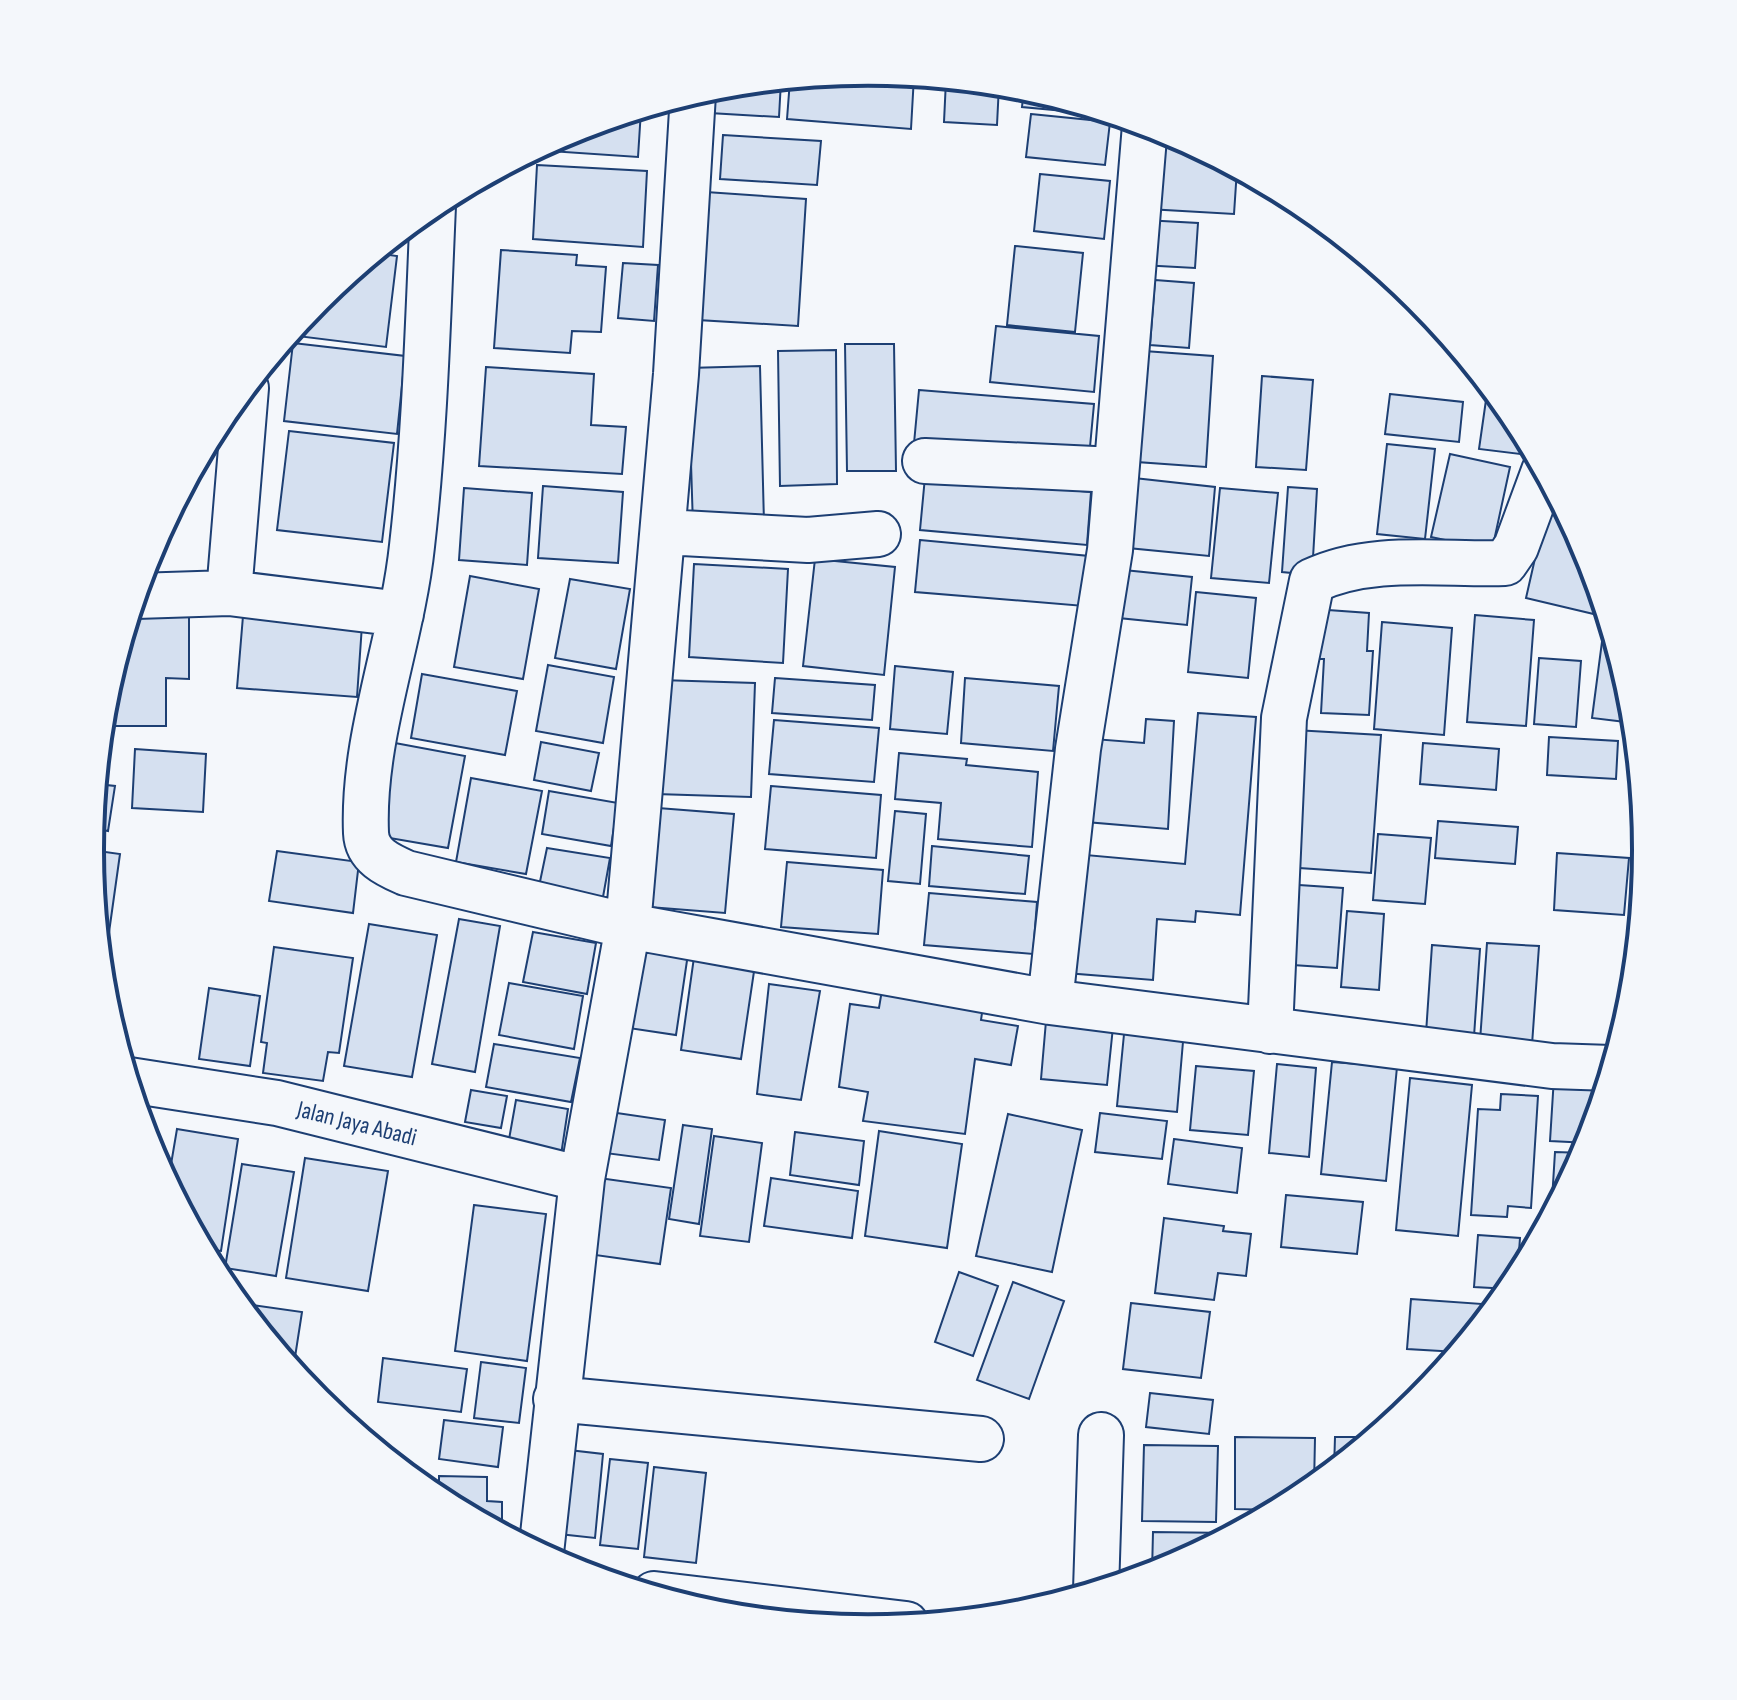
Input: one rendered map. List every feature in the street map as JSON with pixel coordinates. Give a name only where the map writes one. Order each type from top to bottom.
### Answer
[{"type":"street","points":[[542,1540],[582,1179],[628,926],[664,532],[692,107]]},
{"type":"street","points":[[1050,1002],[1078,749],[1110,550],[1144,138]]},
{"type":"street","points":[[432,224],[412,546],[401,614],[374,733],[365,836],[373,853],[406,873],[628,926],[1050,1002],[1552,1066],[1600,1068]]},
{"type":"street","points":[[229,593],[244,410]]},
{"type":"street","points":[[925,461],[1115,470]]},
{"type":"street","points":[[1270,1031],[1284,718],[1312,581],[1336,570],[1371,564],[1505,563],[1516,547],[1539,485]]},
{"type":"street","points":[[664,532],[808,540],[878,534]]},
{"type":"street","points":[[148,596],[229,593],[401,614]]},
{"type":"street","name":"Jalan Jaya Abadi","points":[[141,1082],[277,1103],[582,1179]]},
{"type":"street","points":[[556,1399],[981,1439]]},
{"type":"street","points":[[1096,1579],[1101,1435]]},
{"type":"building","points":[[868,86],[913,88],[911,129],[787,119],[789,91]]},
{"type":"building","points":[[945,91],[998,98],[997,125],[944,122]]},
{"type":"building","points":[[780,92],[779,117],[693,112],[693,107]]},
{"type":"building","points":[[1023,102],[1060,111],[1022,107]]},
{"type":"building","points":[[1031,114],[1092,120],[1110,126],[1105,165],[1026,157]]},
{"type":"building","points":[[640,122],[638,157],[560,152]]},
{"type":"building","points":[[723,135],[821,141],[817,185],[720,179]]},
{"type":"building","points":[[1153,141],[1236,181],[1234,214],[1148,209]]},
{"type":"building","points":[[537,165],[647,171],[643,247],[533,239]]},
{"type":"building","points":[[1040,174],[1110,181],[1104,239],[1034,231]]},
{"type":"building","points":[[706,192],[806,199],[798,326],[698,320]]},
{"type":"building","points":[[1144,220],[1198,223],[1195,268],[1141,265]]},
{"type":"building","points":[[1015,246],[1083,253],[1075,332],[1007,325]]},
{"type":"building","points":[[501,250],[577,255],[576,265],[606,267],[601,332],[572,331],[570,353],[494,348]]},
{"type":"building","points":[[390,255],[397,256],[386,347],[303,337]]},
{"type":"building","points":[[623,263],[658,265],[654,321],[618,318]]},
{"type":"building","points":[[1155,280],[1194,283],[1189,348],[1150,345]]},
{"type":"building","points":[[996,326],[1099,336],[1094,392],[990,382]]},
{"type":"building","points":[[296,343],[405,356],[397,434],[284,421],[292,348]]},
{"type":"building","points":[[845,344],[894,344],[896,471],[847,471]]},
{"type":"building","points":[[836,350],[837,484],[780,486],[778,351]]},
{"type":"building","points":[[1144,351],[1213,356],[1206,467],[1137,462]]},
{"type":"building","points":[[760,366],[764,523],[693,526],[688,368]]},
{"type":"building","points":[[486,367],[594,374],[591,425],[626,427],[622,474],[479,466]]},
{"type":"building","points":[[1262,376],[1313,380],[1306,470],[1256,467]]},
{"type":"building","points":[[919,390],[1094,404],[1088,468],[913,454]]},
{"type":"building","points":[[1390,394],[1463,402],[1459,442],[1385,434]]},
{"type":"building","points":[[1486,400],[1520,454],[1479,449]]},
{"type":"building","points":[[289,431],[394,443],[382,542],[277,530]]},
{"type":"building","points":[[1387,444],[1435,449],[1425,539],[1377,534]]},
{"type":"building","points":[[1450,454],[1510,467],[1492,550],[1431,537]]},
{"type":"building","points":[[925,477],[1091,492],[1087,545],[920,530]]},
{"type":"building","points":[[1125,477],[1215,487],[1209,556],[1118,547]]},
{"type":"building","points":[[543,486],[623,492],[618,563],[538,558]]},
{"type":"building","points":[[1288,487],[1317,489],[1312,575],[1282,572]]},
{"type":"building","points":[[464,488],[532,493],[527,565],[459,560]]},
{"type":"building","points":[[1220,488],[1278,493],[1269,583],[1211,578]]},
{"type":"building","points":[[1548,501],[1595,614],[1526,598]]},
{"type":"building","points":[[920,540],[1089,556],[1084,606],[915,592]]},
{"type":"building","points":[[815,559],[895,567],[884,675],[803,666]]},
{"type":"building","points":[[694,564],[788,569],[783,663],[689,657]]},
{"type":"building","points":[[1114,569],[1192,577],[1187,625],[1109,617]]},
{"type":"building","points":[[470,576],[539,589],[523,679],[454,667]]},
{"type":"building","points":[[570,579],[630,589],[616,669],[555,658]]},
{"type":"building","points":[[1196,592],[1256,598],[1248,678],[1188,672]]},
{"type":"building","points":[[146,603],[189,605],[189,679],[166,678],[166,726],[115,726]]},
{"type":"building","points":[[1314,609],[1369,613],[1367,651],[1373,651],[1369,715],[1321,713],[1324,659],[1311,659]]},
{"type":"building","points":[[1475,615],[1534,620],[1526,726],[1467,722]]},
{"type":"building","points":[[243,616],[362,625],[357,697],[237,688]]},
{"type":"building","points":[[1382,622],[1452,628],[1444,735],[1374,729]]},
{"type":"building","points":[[1602,639],[1621,721],[1592,718]]},
{"type":"building","points":[[1539,658],[1581,661],[1576,727],[1534,724]]},
{"type":"building","points":[[548,665],[614,677],[603,743],[536,731]]},
{"type":"building","points":[[895,666],[953,672],[947,734],[890,729]]},
{"type":"building","points":[[422,674],[517,691],[505,755],[411,738]]},
{"type":"building","points":[[775,678],[875,685],[872,720],[772,713]]},
{"type":"building","points":[[965,678],[1059,686],[1053,751],[961,743]]},
{"type":"building","points":[[660,680],[755,683],[751,797],[656,794]]},
{"type":"building","points":[[1198,713],[1256,717],[1240,915],[1196,911],[1195,922],[1157,919],[1153,980],[1066,973],[1075,854],[1185,864]]},
{"type":"building","points":[[1146,719],[1174,721],[1168,829],[1086,822],[1094,739],[1144,743]]},
{"type":"building","points":[[774,720],[879,728],[874,782],[769,774]]},
{"type":"building","points":[[1294,730],[1381,735],[1371,873],[1285,867]]},
{"type":"building","points":[[1549,737],[1618,741],[1616,779],[1547,775]]},
{"type":"building","points":[[541,742],[599,753],[591,791],[534,780]]},
{"type":"building","points":[[395,743],[465,756],[448,848],[378,836]]},
{"type":"building","points":[[1423,743],[1499,749],[1496,790],[1420,784]]},
{"type":"building","points":[[135,749],[206,754],[203,812],[132,808]]},
{"type":"building","points":[[899,753],[967,759],[966,765],[1038,772],[1032,847],[938,839],[941,803],[895,799]]},
{"type":"building","points":[[471,778],[542,791],[526,874],[456,862]]},
{"type":"building","points":[[107,785],[115,786],[108,831],[105,830]]},
{"type":"building","points":[[771,786],[881,795],[876,858],[765,849]]},
{"type":"building","points":[[549,791],[618,803],[611,846],[542,834]]},
{"type":"building","points":[[658,808],[734,814],[725,913],[649,907]]},
{"type":"building","points":[[895,811],[926,814],[920,884],[888,881]]},
{"type":"building","points":[[1438,821],[1518,827],[1515,864],[1435,858]]},
{"type":"building","points":[[1378,834],[1431,838],[1425,904],[1373,900]]},
{"type":"building","points":[[932,846],[1029,856],[1025,894],[929,886]]},
{"type":"building","points":[[547,848],[610,858],[601,908],[537,896]]},
{"type":"building","points":[[277,851],[359,862],[353,913],[269,901]]},
{"type":"building","points":[[104,852],[120,854],[109,931]]},
{"type":"building","points":[[1557,853],[1629,858],[1624,915],[1554,910]]},
{"type":"building","points":[[787,862],[883,870],[878,934],[781,927]]},
{"type":"building","points":[[1284,884],[1343,888],[1337,968],[1278,964]]},
{"type":"building","points":[[929,893],[1037,902],[1033,954],[924,945]]},
{"type":"building","points":[[1347,911],[1384,914],[1379,990],[1341,987]]},
{"type":"building","points":[[459,919],[500,926],[475,1072],[432,1064]]},
{"type":"building","points":[[369,924],[437,935],[412,1077],[344,1066]]},
{"type":"building","points":[[533,932],[596,943],[587,994],[523,982]]},
{"type":"building","points":[[634,939],[689,947],[676,1035],[622,1027]]},
{"type":"building","points":[[1487,943],[1539,946],[1531,1059],[1479,1055]]},
{"type":"building","points":[[1432,945],[1480,949],[1473,1051],[1425,1048]]},
{"type":"building","points":[[274,947],[353,958],[339,1053],[328,1052],[323,1081],[263,1073],[267,1043],[261,1042]]},
{"type":"building","points":[[695,950],[756,958],[741,1059],[681,1050]]},
{"type":"building","points":[[509,983],[583,996],[574,1049],[499,1035]]},
{"type":"building","points":[[769,984],[820,991],[801,1100],[757,1094]]},
{"type":"building","points":[[883,984],[984,999],[981,1020],[1018,1026],[1011,1065],[975,1059],[965,1134],[863,1121],[868,1092],[839,1087],[850,1004],[879,1008]]},
{"type":"building","points":[[209,988],[260,996],[250,1066],[199,1059]]},
{"type":"building","points":[[1046,1021],[1113,1027],[1107,1085],[1041,1079]]},
{"type":"building","points":[[1125,1024],[1184,1030],[1177,1112],[1117,1106]]},
{"type":"building","points":[[494,1044],[580,1058],[571,1102],[486,1087]]},
{"type":"building","points":[[1332,1062],[1397,1067],[1386,1181],[1321,1174]]},
{"type":"building","points":[[1277,1064],[1316,1068],[1309,1157],[1269,1153]]},
{"type":"building","points":[[1196,1066],[1254,1071],[1248,1135],[1190,1130]]},
{"type":"building","points":[[1554,1077],[1595,1086],[1574,1142],[1550,1141]]},
{"type":"building","points":[[1410,1078],[1472,1085],[1458,1236],[1396,1230]]},
{"type":"building","points":[[471,1090],[507,1096],[501,1128],[465,1122]]},
{"type":"building","points":[[1501,1094],[1538,1096],[1531,1208],[1508,1206],[1507,1217],[1471,1215],[1478,1109],[1500,1110]]},
{"type":"building","points":[[516,1100],[568,1109],[561,1155],[508,1145]]},
{"type":"building","points":[[610,1112],[665,1120],[659,1160],[605,1153]]},
{"type":"building","points":[[1100,1113],[1167,1121],[1162,1159],[1095,1152]]},
{"type":"building","points":[[1008,1114],[1082,1130],[1052,1272],[976,1256]]},
{"type":"building","points":[[683,1125],[712,1129],[699,1224],[669,1219]]},
{"type":"building","points":[[177,1129],[238,1139],[221,1251],[207,1232],[171,1162]]},
{"type":"building","points":[[879,1131],[962,1144],[947,1248],[865,1236]]},
{"type":"building","points":[[795,1132],[864,1141],[859,1185],[790,1175]]},
{"type":"building","points":[[714,1136],[762,1143],[749,1242],[700,1236]]},
{"type":"building","points":[[1174,1139],[1242,1148],[1237,1193],[1168,1184]]},
{"type":"building","points":[[1555,1152],[1569,1152],[1554,1188],[1553,1191]]},
{"type":"building","points":[[305,1158],[388,1171],[368,1291],[286,1278]]},
{"type":"building","points":[[242,1164],[294,1172],[276,1276],[230,1269],[226,1263]]},
{"type":"building","points":[[599,1178],[671,1188],[660,1264],[588,1254]]},
{"type":"building","points":[[771,1178],[858,1191],[852,1238],[764,1226]]},
{"type":"building","points":[[1286,1195],[1363,1202],[1357,1254],[1281,1247]]},
{"type":"building","points":[[474,1205],[546,1214],[527,1361],[455,1351]]},
{"type":"building","points":[[1164,1218],[1224,1226],[1223,1231],[1251,1234],[1246,1276],[1218,1273],[1214,1300],[1155,1293]]},
{"type":"building","points":[[1478,1235],[1520,1238],[1519,1250],[1494,1288],[1474,1287]]},
{"type":"building","points":[[959,1272],[998,1286],[973,1356],[935,1342]]},
{"type":"building","points":[[1013,1282],[1064,1301],[1029,1399],[977,1380]]},
{"type":"building","points":[[1411,1299],[1483,1304],[1445,1351],[1407,1349]]},
{"type":"building","points":[[1131,1303],[1210,1312],[1201,1378],[1123,1369]]},
{"type":"building","points":[[255,1305],[302,1312],[295,1355]]},
{"type":"building","points":[[383,1358],[467,1369],[461,1412],[378,1402]]},
{"type":"building","points":[[481,1362],[526,1368],[519,1423],[474,1418]]},
{"type":"building","points":[[1150,1393],[1213,1400],[1209,1434],[1146,1427]]},
{"type":"building","points":[[444,1420],[503,1427],[498,1467],[439,1459]]},
{"type":"building","points":[[1235,1437],[1315,1438],[1314,1470],[1254,1509],[1235,1509]]},
{"type":"building","points":[[1335,1437],[1357,1437],[1334,1456]]},
{"type":"building","points":[[1144,1445],[1218,1446],[1216,1522],[1142,1521]]},
{"type":"building","points":[[560,1449],[603,1454],[595,1538],[550,1533]]},
{"type":"building","points":[[610,1459],[648,1463],[638,1549],[600,1545]]},
{"type":"building","points":[[654,1467],[706,1473],[696,1563],[644,1557]]},
{"type":"building","points":[[439,1476],[487,1477],[487,1501],[502,1502],[502,1520],[486,1512],[439,1481]]},
{"type":"building","points":[[1153,1532],[1210,1533],[1161,1556],[1152,1559]]}]
